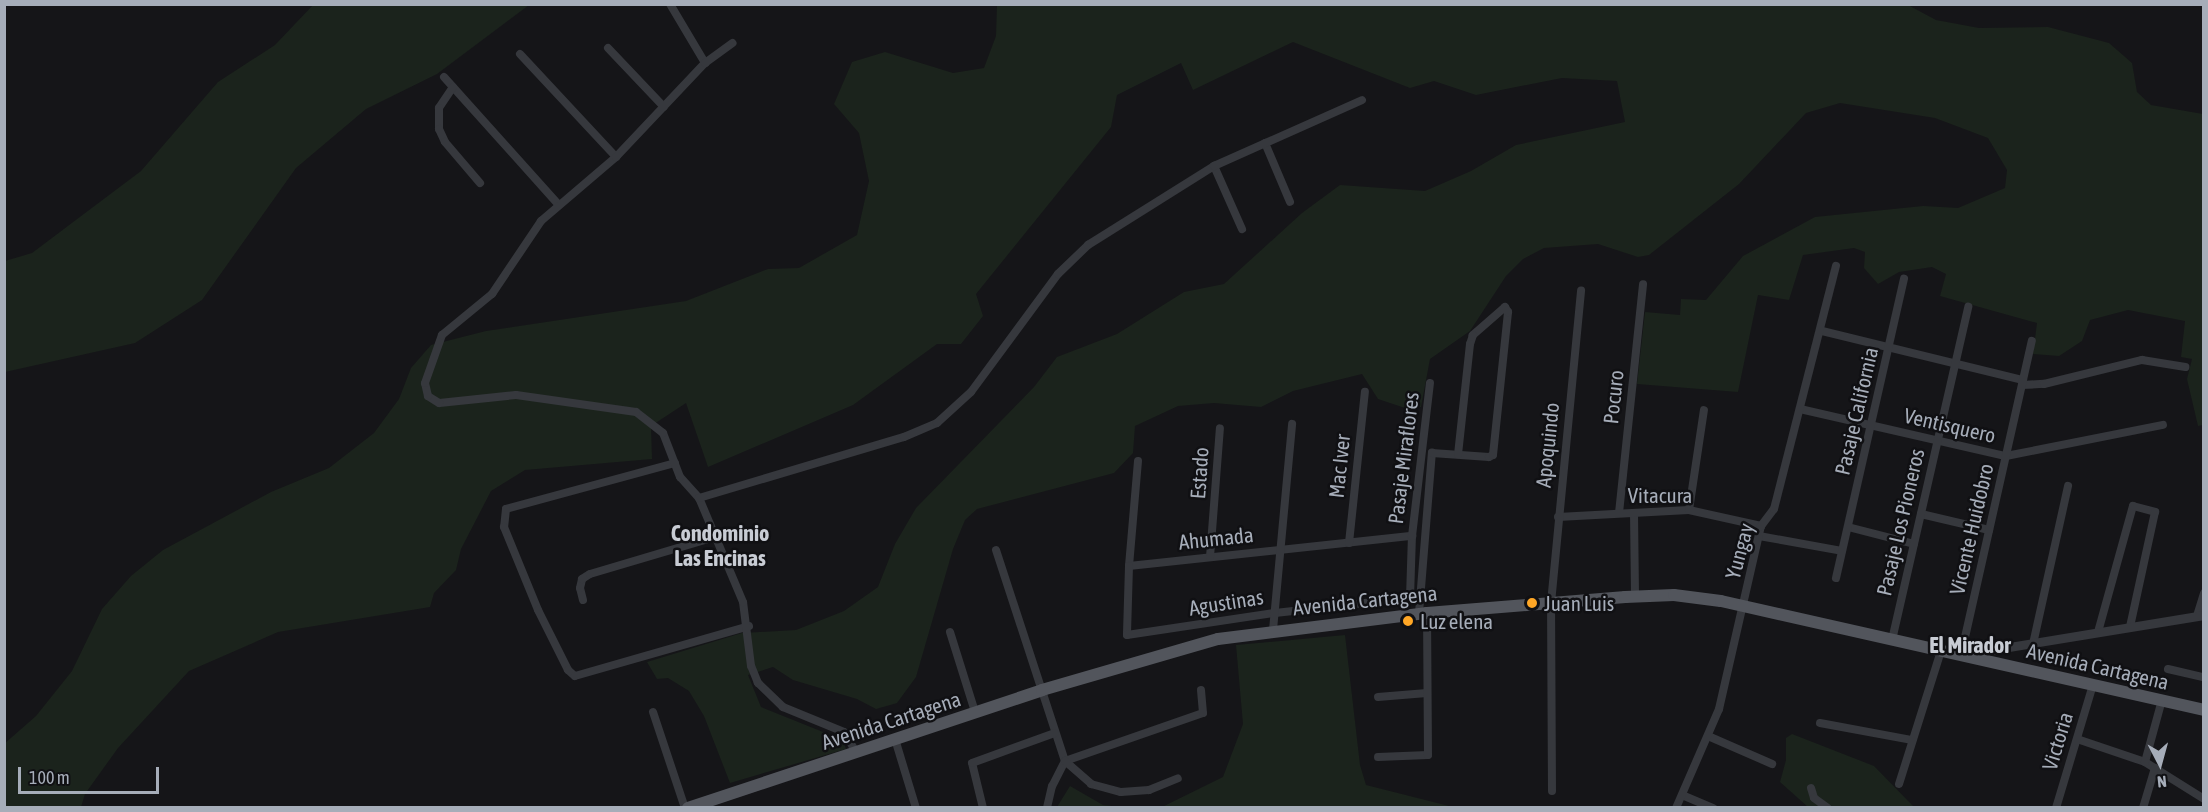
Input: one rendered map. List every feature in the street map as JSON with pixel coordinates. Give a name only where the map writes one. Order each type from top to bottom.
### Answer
[{"type":"main road","name":"Avenida Cartagena","points":[[686,807],[1042,690],[1184,647],[1273,630],[1423,613],[1635,596],[1682,596],[1744,606],[2204,710]]},
{"type":"street","points":[[670,4],[705,63]]},
{"type":"street","points":[[733,43],[705,63],[616,157],[559,206],[529,236],[492,294],[441,335],[424,383],[426,392],[439,403],[516,395],[627,410],[657,426],[667,440],[683,483],[699,498],[718,536],[749,626],[751,666],[762,690],[783,707],[839,729],[852,741],[856,752]]},
{"type":"street","points":[[608,48],[664,107]]},
{"type":"street","points":[[520,54],[616,157]]},
{"type":"street","points":[[444,77],[559,206]]},
{"type":"street","points":[[453,87],[439,108],[439,129],[445,142],[480,183]]},
{"type":"street","points":[[699,498],[904,437],[937,423],[971,392],[1072,258],[1129,216],[1214,166],[1362,100]]},
{"type":"street","points":[[1265,143],[1290,202]]},
{"type":"street","points":[[1214,166],[1242,229]]},
{"type":"street","name":"Yungay","points":[[1676,807],[1719,709],[1758,536],[1761,526],[1774,509],[1822,331],[1836,266]]},
{"type":"street","name":"Pasaje California","points":[[1836,578],[1904,279]]},
{"type":"street","name":"Pocuro","points":[[1619,513],[1643,284]]},
{"type":"street","name":"Apoquindo","points":[[1552,791],[1551,603],[1581,290]]},
{"type":"street","points":[[1378,757],[1428,755],[1423,613],[1432,453],[1489,457],[1495,451],[1508,312],[1504,307],[1473,335],[1470,344],[1458,454]]},
{"type":"street","name":"Pasaje Los Pioneros","points":[[1892,640],[1968,307]]},
{"type":"street","points":[[1822,331],[2023,382],[2065,380],[2142,360],[2185,367]]},
{"type":"street","name":"Vicente Huidobro","points":[[1960,655],[2032,341]]},
{"type":"street","name":"Pasaje Miraflores","points":[[1412,536],[1430,383]]},
{"type":"street","name":"Mac Iver","points":[[1349,543],[1365,392]]},
{"type":"street","name":"Ventisquero","points":[[1800,409],[2006,456],[2163,425]]},
{"type":"street","points":[[1689,510],[1704,410]]},
{"type":"street","points":[[1273,630],[1292,424]]},
{"type":"street","name":"Estado","points":[[1210,557],[1220,428]]},
{"type":"street","points":[[1129,566],[1138,461]]},
{"type":"street","points":[[675,463],[506,508],[504,527],[538,610],[568,670],[575,676],[749,626]]},
{"type":"street","points":[[2033,644],[2068,486]]},
{"type":"street","points":[[2098,632],[2133,506],[2155,512],[2130,627]]},
{"type":"street","name":"Vitacura","points":[[1558,517],[1689,510],[1761,526]]},
{"type":"street","points":[[1634,513],[1635,596]]},
{"type":"street","points":[[1921,514],[1989,530]]},
{"type":"street","points":[[1848,527],[1914,544]]},
{"type":"street","points":[[583,600],[580,588],[590,574],[718,536]]},
{"type":"street","name":"Ahumada","points":[[1129,566],[1412,536]]},
{"type":"street","name":"Agustinas","points":[[1129,566],[1127,635],[1275,613],[1410,598],[1412,536]]},
{"type":"street","points":[[1758,536],[1842,551]]},
{"type":"street","points":[[996,550],[1065,761],[1091,784],[1121,792],[1149,790],[1178,778]]},
{"type":"street","points":[[1960,655],[2200,616],[2204,593]]},
{"type":"street","points":[[950,632],[975,712]]},
{"type":"street","points":[[1899,784],[1941,651]]},
{"type":"street","points":[[2168,669],[2204,677]]},
{"type":"street","name":"Victoria","points":[[2056,807],[2093,685]]},
{"type":"street","points":[[1047,807],[1052,786],[1065,761],[1203,713],[1202,690]]},
{"type":"street","points":[[1378,697],[1427,693]]},
{"type":"street","points":[[2145,762],[2162,700]]},
{"type":"street","points":[[653,712],[686,807]]},
{"type":"street","points":[[1820,723],[1912,740]]},
{"type":"street","points":[[983,807],[972,764],[1055,732]]},
{"type":"street","points":[[1708,736],[1772,764]]},
{"type":"street","points":[[895,739],[916,807]]},
{"type":"street","points":[[2078,739],[2145,762],[2204,799]]},
{"type":"street","points":[[2143,807],[2155,768]]},
{"type":"street","points":[[1811,788],[1814,798],[1828,807]]},
{"type":"street","points":[[1682,795],[1713,807]]},
{"type":"shaded area","points":[[313,5],[529,5],[437,74],[366,109],[296,168],[202,300],[135,343],[5,372],[5,261],[32,253],[141,171],[218,82],[275,45]]},
{"type":"shaded area","points":[[997,5],[1908,5],[1936,20],[1979,28],[2048,27],[2109,43],[2132,63],[2137,92],[2151,105],[2203,114],[2203,425],[2198,426],[2187,379],[2192,359],[2181,357],[2185,321],[2128,310],[2090,320],[2082,341],[2059,356],[2033,354],[2037,323],[1940,296],[1946,274],[1932,267],[1899,272],[1878,284],[1864,268],[1865,252],[1854,248],[1803,255],[1789,300],[1758,295],[1738,392],[1637,384],[1645,312],[1680,315],[1681,299],[1706,300],[1743,256],[1815,217],[1923,206],[1958,208],[2005,188],[2007,170],[1988,138],[1935,118],[1840,103],[1806,113],[1739,184],[1649,255],[1638,257],[1598,244],[1544,248],[1523,259],[1506,276],[1470,331],[1430,359],[1421,407],[1405,408],[1378,399],[1362,374],[1293,391],[1261,407],[1214,403],[1178,406],[1135,426],[1133,453],[1114,473],[977,509],[965,520],[953,549],[916,677],[897,703],[876,709],[857,699],[793,680],[773,667],[748,675],[761,707],[843,740],[846,749],[730,783],[704,716],[689,691],[668,678],[657,679],[647,662],[742,633],[796,630],[844,611],[878,587],[895,544],[916,508],[1034,387],[1057,357],[1117,334],[1184,292],[1224,284],[1302,213],[1340,185],[1425,191],[1471,171],[1516,145],[1625,122],[1617,81],[1562,78],[1476,95],[1434,81],[1410,88],[1293,42],[1193,90],[1181,63],[1117,95],[1111,127],[976,294],[983,316],[961,344],[937,344],[853,405],[708,467],[686,403],[651,426],[652,459],[525,470],[491,491],[461,549],[456,570],[434,593],[430,607],[278,632],[189,671],[118,748],[85,794],[81,807],[5,807],[4,744],[36,716],[72,671],[102,609],[131,576],[163,550],[271,492],[329,468],[374,433],[399,399],[411,368],[431,345],[486,331],[686,301],[768,269],[799,268],[857,235],[869,181],[859,133],[834,104],[852,62],[885,52],[953,73],[984,68],[996,36]]},
{"type":"shaded area","points":[[1345,635],[1360,765],[1366,785],[1453,807],[1162,807],[1223,777],[1243,724],[1236,645]]},
{"type":"shaded area","points":[[1792,734],[1874,766],[1914,807],[1808,807],[1780,782],[1786,760],[1786,738]]},
{"type":"shaded area","points":[[1070,786],[1103,805],[1122,807],[1057,807]]},
{"type":"place","name":"Juan Luis","points":[[1532,603]]},
{"type":"place","name":"Luz elena","points":[[1408,621]]},
{"type":"district","name":"Condominio Las Encinas","points":[[720,546]]},
{"type":"district","name":"El Mirador","points":[[1970,646]]}]
